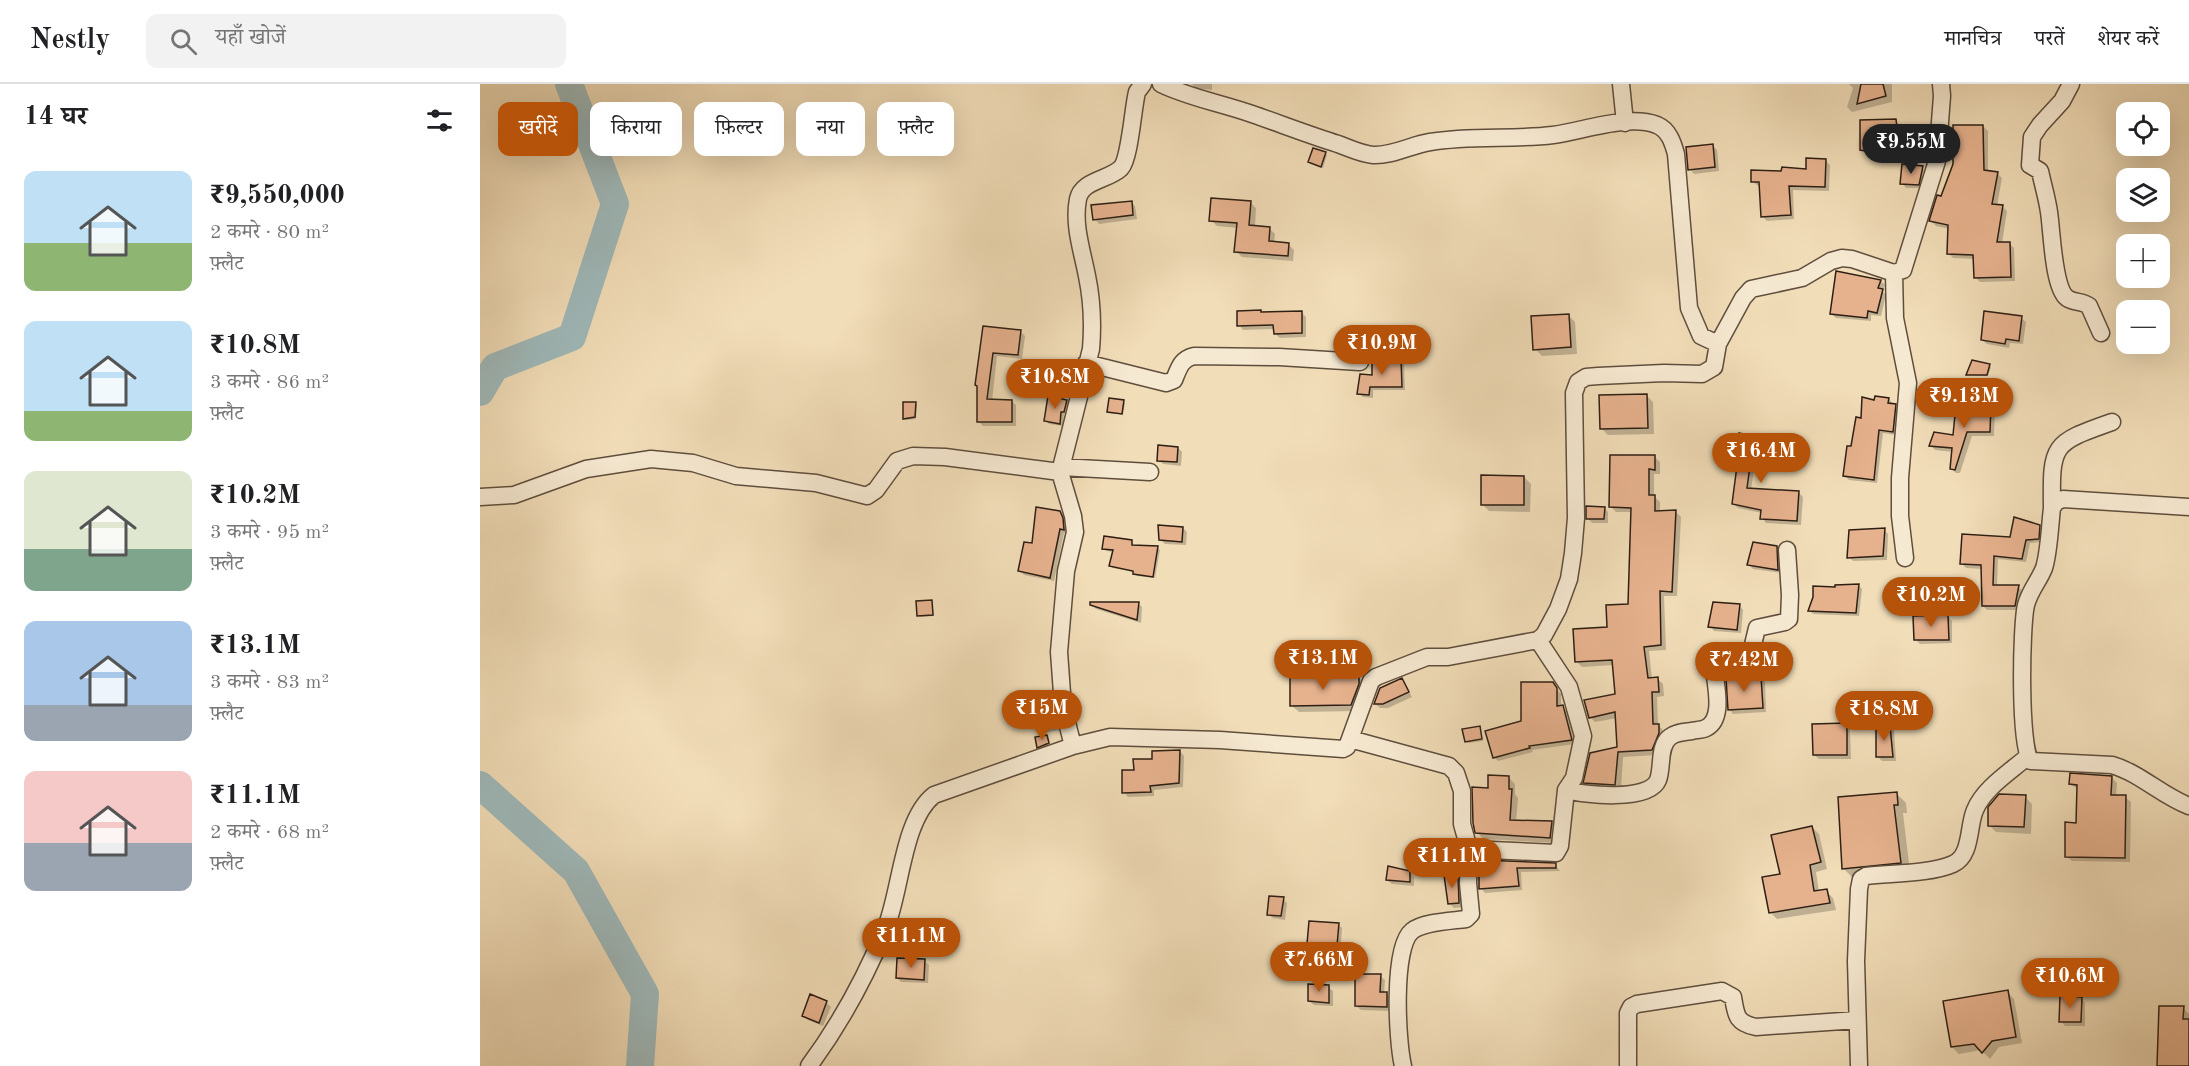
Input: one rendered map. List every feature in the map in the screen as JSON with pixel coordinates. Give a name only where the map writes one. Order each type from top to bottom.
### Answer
[{"type":"street","points":[[1073,746],[1063,707],[1059,652],[1066,572],[1075,532],[1061,470],[1092,341],[1088,279],[1077,226],[1079,196],[1083,189],[1114,173],[1125,163],[1137,92],[1143,84]]},
{"type":"street","points":[[1161,84],[1182,94],[1250,113],[1374,155],[1429,142],[1466,137],[1553,135],[1625,123],[1646,122],[1658,126],[1670,137],[1677,154],[1689,309],[1701,336],[1718,344]]},
{"type":"street","points":[[1621,84],[1625,123]]},
{"type":"street","points":[[809,1066],[843,1016],[885,931],[894,906],[908,843],[918,814],[924,804],[934,795],[1073,746],[1110,737],[1220,740],[1336,749],[1347,747],[1371,681],[1376,677],[1427,657],[1448,657],[1538,640],[1548,628],[1558,609],[1569,579],[1576,518],[1574,393],[1578,382],[1586,377],[1598,376],[1702,374],[1714,367],[1718,344],[1743,298],[1751,289],[1803,278],[1818,267],[1842,258],[1852,259],[1894,273],[1903,270],[1937,161],[1941,84]]},
{"type":"street","points":[[2071,84],[2062,101],[2032,137],[2030,165],[2040,171],[2049,211],[2055,268],[2062,291],[2068,299],[2086,303],[2089,306],[2101,333]]},
{"type":"street","points":[[1894,273],[1895,318],[1908,383],[1900,487],[1900,516],[1905,558]]},
{"type":"street","points":[[1086,363],[1166,383],[1174,380],[1186,357],[1194,356],[1279,357],[1360,362]]},
{"type":"street","points":[[2112,422],[2075,435],[2063,442],[2055,454],[2051,473],[2052,508],[2044,568],[2032,587],[2025,606],[2022,654],[2027,757],[2037,763],[2112,765],[2122,768],[2176,801],[2189,806]]},
{"type":"street","points":[[480,497],[514,495],[586,469],[651,459],[693,463],[736,476],[816,483],[867,496],[876,490],[897,461],[913,456],[945,457],[1061,470],[1150,472]]},
{"type":"street","points":[[2052,508],[2056,502],[2063,499],[2189,507]]},
{"type":"street","points":[[1566,790],[1585,795],[1630,794],[1648,790],[1657,783],[1664,746],[1669,737],[1706,728],[1715,720],[1717,706],[1714,667],[1716,661],[1726,656],[1751,653],[1757,628],[1790,619],[1787,550]]},
{"type":"street","points":[[1469,849],[1556,853],[1560,846],[1566,790],[1574,778],[1583,736],[1569,687],[1538,640]]},
{"type":"street","points":[[1350,740],[1449,766],[1456,773],[1462,791],[1462,824],[1469,849],[1470,917],[1420,926],[1406,937],[1401,955],[1398,988],[1399,1050],[1403,1066]]},
{"type":"street","points":[[1859,1066],[1856,961],[1861,879],[1866,876],[1929,870],[1954,864],[1963,854],[1975,808],[1983,796],[2027,757]]},
{"type":"street","points":[[1628,1066],[1628,1013],[1631,1007],[1637,1004],[1722,991],[1732,996],[1738,1018],[1745,1025],[1756,1028],[1857,1020]]},
{"type":"building","points":[[1861,84],[1883,84],[1886,96],[1857,104]]},
{"type":"building","points":[[1896,119],[1898,137],[1884,137],[1885,154],[1860,150],[1860,120]]},
{"type":"building","points":[[1953,125],[1983,125],[1984,170],[1998,172],[1992,204],[2003,205],[1997,242],[2010,242],[2011,277],[1974,278],[1973,255],[1947,254],[1948,225],[1929,221],[1937,195],[1941,196],[1953,164]]},
{"type":"building","points":[[1713,144],[1715,167],[1688,170],[1686,147]]},
{"type":"building","points":[[1313,148],[1326,152],[1321,167],[1308,162]]},
{"type":"building","points":[[1806,158],[1826,159],[1825,187],[1789,186],[1791,215],[1761,217],[1759,182],[1751,182],[1751,170],[1781,171],[1782,167],[1806,169]]},
{"type":"building","points":[[1902,164],[1923,166],[1919,185],[1900,184]]},
{"type":"building","points":[[1211,198],[1251,201],[1249,225],[1270,227],[1269,241],[1289,243],[1288,256],[1234,252],[1237,223],[1209,221]]},
{"type":"building","points":[[1132,201],[1133,215],[1093,220],[1091,205]]},
{"type":"building","points":[[1836,271],[1881,280],[1878,288],[1883,289],[1877,313],[1868,311],[1867,318],[1830,314]]},
{"type":"building","points":[[1261,310],[1261,312],[1302,311],[1302,333],[1274,334],[1273,325],[1237,326],[1237,311]]},
{"type":"building","points":[[1984,311],[2022,316],[2019,341],[2006,339],[2005,344],[1981,340]]},
{"type":"building","points":[[1569,314],[1571,347],[1533,350],[1531,316]]},
{"type":"building","points":[[983,326],[1021,330],[1018,355],[993,353],[987,399],[1012,400],[1012,422],[977,422],[977,386],[975,385]]},
{"type":"building","points":[[1401,358],[1402,387],[1370,387],[1369,395],[1357,394],[1360,374],[1372,375],[1372,359]]},
{"type":"building","points":[[1972,360],[1990,364],[1987,375],[1966,375]]},
{"type":"building","points":[[1647,394],[1648,428],[1600,429],[1599,395]]},
{"type":"building","points":[[1048,396],[1067,400],[1064,412],[1061,412],[1060,424],[1044,421]]},
{"type":"building","points":[[1875,396],[1889,398],[1888,403],[1896,404],[1893,432],[1879,430],[1874,480],[1843,476],[1847,446],[1851,446],[1856,417],[1861,418],[1862,397],[1874,400]]},
{"type":"building","points":[[1109,398],[1124,400],[1122,414],[1107,412]]},
{"type":"building","points":[[903,402],[916,402],[915,417],[903,419]]},
{"type":"building","points":[[1956,405],[1991,405],[1990,432],[1967,432],[1955,470],[1950,469],[1952,448],[1929,446],[1934,432],[1953,435]]},
{"type":"building","points":[[1739,433],[1768,439],[1764,460],[1751,459],[1747,488],[1799,491],[1797,521],[1760,519],[1761,510],[1732,504],[1738,458],[1734,458]]},
{"type":"building","points":[[1158,445],[1178,447],[1177,462],[1157,461]]},
{"type":"building","points":[[1610,455],[1655,455],[1655,470],[1649,469],[1649,495],[1655,495],[1655,511],[1676,510],[1672,592],[1660,591],[1661,645],[1644,647],[1648,678],[1658,677],[1659,692],[1652,692],[1653,724],[1659,724],[1659,733],[1652,750],[1618,752],[1615,785],[1583,783],[1590,753],[1617,747],[1615,712],[1589,718],[1584,700],[1615,694],[1612,660],[1575,662],[1573,629],[1607,627],[1606,605],[1628,604],[1631,508],[1609,507]]},
{"type":"building","points":[[1481,475],[1524,476],[1524,505],[1481,505]]},
{"type":"building","points":[[1586,506],[1605,507],[1604,519],[1586,519]]},
{"type":"building","points":[[1036,507],[1060,511],[1063,518],[1064,530],[1060,529],[1050,578],[1018,571],[1024,542],[1032,543]]},
{"type":"building","points":[[2014,517],[2040,525],[2039,539],[2026,540],[2022,559],[1994,556],[1993,585],[2019,585],[2015,606],[1982,606],[1981,565],[1960,564],[1962,534],[2010,537]]},
{"type":"building","points":[[1158,525],[1183,527],[1182,542],[1159,540]]},
{"type":"building","points":[[1885,528],[1883,556],[1847,558],[1849,530]]},
{"type":"building","points":[[1104,536],[1132,540],[1132,545],[1158,546],[1153,577],[1133,574],[1133,571],[1109,566],[1113,550],[1102,549]]},
{"type":"building","points":[[1753,542],[1777,546],[1778,570],[1747,565]]},
{"type":"building","points":[[1859,584],[1856,613],[1808,611],[1813,597],[1813,586],[1835,587],[1835,585]]},
{"type":"building","points":[[932,600],[933,615],[917,616],[916,601]]},
{"type":"building","points":[[1090,602],[1139,602],[1137,620],[1090,605]]},
{"type":"building","points":[[1713,602],[1740,604],[1737,630],[1708,627]]},
{"type":"building","points":[[1948,615],[1949,640],[1914,640],[1913,616]]},
{"type":"building","points":[[1359,676],[1359,684],[1351,705],[1290,706],[1290,677]]},
{"type":"building","points":[[1761,676],[1763,708],[1728,710],[1726,678]]},
{"type":"building","points":[[1402,678],[1409,692],[1383,704],[1374,704],[1380,688]]},
{"type":"building","points":[[1521,682],[1553,682],[1557,688],[1557,706],[1563,705],[1572,740],[1529,746],[1530,748],[1493,758],[1485,731],[1521,721]]},
{"type":"building","points":[[1052,704],[1057,726],[1037,729],[1033,708]]},
{"type":"building","points":[[1847,723],[1847,755],[1813,755],[1812,724]]},
{"type":"building","points":[[1480,726],[1482,739],[1465,742],[1462,729]]},
{"type":"building","points":[[1890,726],[1893,757],[1876,757],[1876,728]]},
{"type":"building","points":[[1047,735],[1049,743],[1037,748],[1035,737]]},
{"type":"building","points":[[1180,750],[1179,783],[1150,786],[1151,792],[1122,793],[1122,770],[1134,770],[1133,759],[1152,759],[1152,751]]},
{"type":"building","points":[[2070,773],[2112,776],[2111,795],[2126,795],[2125,858],[2065,857],[2065,822],[2076,823],[2077,785],[2069,784]]},
{"type":"building","points":[[1488,775],[1509,776],[1509,789],[1512,789],[1510,820],[1552,821],[1550,838],[1475,833],[1472,787],[1488,788]]},
{"type":"building","points":[[1897,792],[1898,805],[1894,805],[1901,863],[1842,869],[1838,797]]},
{"type":"building","points":[[1999,794],[2026,795],[2024,827],[1988,826],[1988,807]]},
{"type":"building","points":[[1812,826],[1821,862],[1810,865],[1814,891],[1827,889],[1830,903],[1769,913],[1762,877],[1780,874],[1771,835]]},
{"type":"building","points":[[1481,860],[1556,863],[1556,868],[1517,868],[1519,886],[1479,889],[1479,875],[1482,874]]},
{"type":"building","points":[[1388,866],[1410,871],[1410,882],[1386,880]]},
{"type":"building","points":[[1444,875],[1458,875],[1459,903],[1448,904]]},
{"type":"building","points":[[1269,896],[1284,897],[1281,916],[1267,915]]},
{"type":"building","points":[[1309,921],[1339,923],[1335,968],[1321,967],[1322,945],[1307,944]]},
{"type":"building","points":[[897,958],[925,959],[924,980],[896,978]]},
{"type":"building","points":[[1355,974],[1381,974],[1380,992],[1387,992],[1387,1007],[1355,1006]]},
{"type":"building","points":[[1308,984],[1329,985],[1329,1003],[1308,1001]]},
{"type":"building","points":[[2008,990],[2016,1037],[1992,1041],[1982,1053],[1974,1044],[1951,1047],[1943,1001]]},
{"type":"building","points":[[810,994],[827,1001],[819,1023],[802,1016]]},
{"type":"building","points":[[2060,996],[2082,997],[2081,1022],[2059,1022]]},
{"type":"building","points":[[2159,1006],[2184,1006],[2183,1019],[2189,1019],[2189,1066],[2157,1066]]},
{"type":"waterway","points":[[480,392],[495,367],[572,337],[615,204],[569,84]]},
{"type":"waterway","points":[[480,785],[576,871],[645,994],[640,1066]]}]
